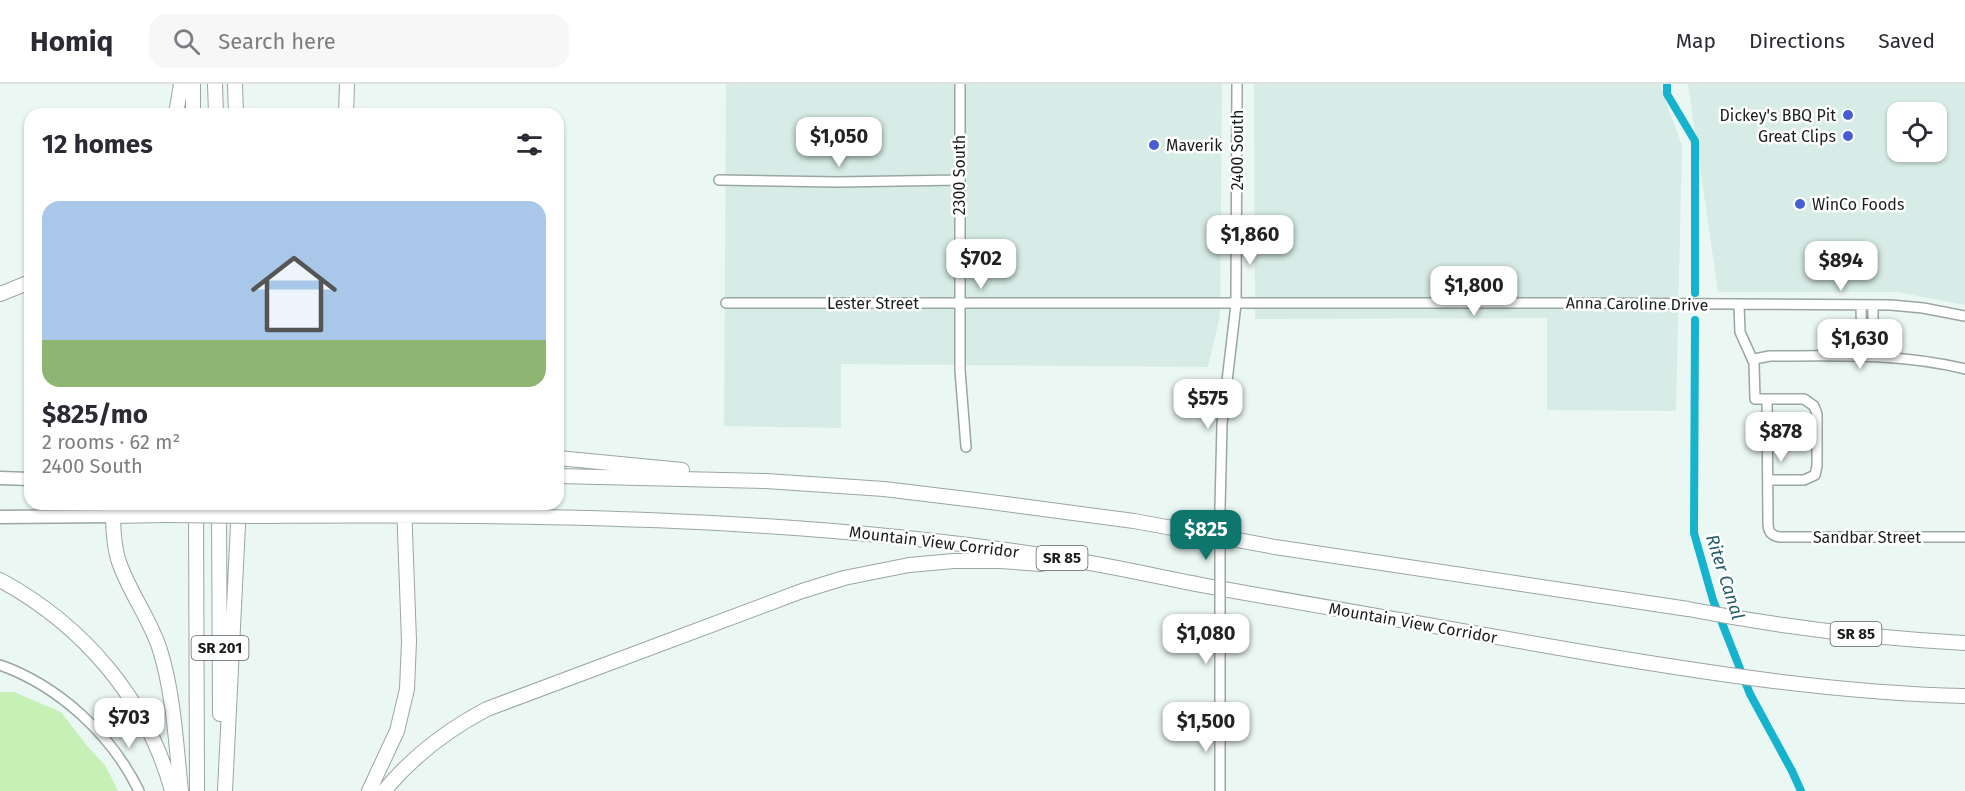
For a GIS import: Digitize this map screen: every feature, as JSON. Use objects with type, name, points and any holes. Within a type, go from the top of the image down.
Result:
[{"type":"highway","points":[[177,108],[181,84]]},
{"type":"highway","points":[[193,84],[193,108]]},
{"type":"highway","points":[[215,84],[216,108]]},
{"type":"highway","points":[[235,84],[236,108]]},
{"type":"highway","points":[[346,108],[347,84]]},
{"type":"highway","points":[[0,294],[24,284]]},
{"type":"highway","points":[[564,459],[837,482],[884,489]]},
{"type":"highway","name":"SR 85","points":[[564,476],[754,480],[884,489],[1134,521],[1275,547],[1688,609],[1747,621],[1868,636],[1965,643]]},
{"type":"highway","points":[[113,510],[118,558],[151,625],[164,663],[181,791]]},
{"type":"highway","name":"Mountain View Corridor","points":[[113,510],[165,515],[262,516],[384,510]]},
{"type":"highway","name":"SR 201","points":[[196,510],[197,791]]},
{"type":"highway","name":"SR 201","points":[[219,510],[223,791]]},
{"type":"highway","points":[[223,791],[239,510]]},
{"type":"highway","points":[[369,791],[397,731],[407,689],[409,641],[404,510]]},
{"type":"highway","name":"Mountain View Corridor","points":[[429,510],[831,529],[1055,557],[1711,674],[1817,687],[1965,696]]},
{"type":"highway","points":[[384,791],[404,768],[429,746],[457,726],[488,709],[791,595],[844,578],[909,565],[976,560],[1023,562],[1152,576]]},
{"type":"highway","points":[[0,580],[61,620],[109,669],[134,704],[151,735],[164,764],[172,791]]},
{"type":"main road","points":[[0,478],[24,479]]},
{"type":"main road","name":"Mountain View Corridor","points":[[0,517],[113,510]]},
{"type":"street","name":"2300 South","points":[[960,84],[959,303],[961,397],[966,447]]},
{"type":"street","name":"2400 South","points":[[1220,791],[1222,424],[1236,304],[1237,84]]},
{"type":"street","points":[[719,180],[837,182],[959,180]]},
{"type":"street","name":"Lester Street","points":[[726,303],[1236,304]]},
{"type":"street","name":"Anna Caroline Drive","points":[[1236,304],[1873,305],[1923,308],[1965,316]]},
{"type":"street","points":[[1739,305],[1740,332],[1754,359],[1755,399],[1767,399],[1804,399],[1815,406],[1817,466],[1813,477],[1804,480],[1767,480],[1767,399]]},
{"type":"street","points":[[1862,305],[1862,356]]},
{"type":"street","points":[[1873,305],[1873,356]]},
{"type":"street","points":[[1754,359],[1770,356],[1873,356],[1921,360],[1965,369]]},
{"type":"street","name":"Sandbar Street","points":[[1767,480],[1770,533],[1780,537],[1965,537]]},
{"type":"street","points":[[0,665],[41,685],[75,710],[114,751],[139,791]]},
{"type":"shaded area","points":[[726,84],[1222,84],[1220,316],[1208,367],[841,364],[841,428],[724,426]]},
{"type":"shaded area","points":[[1254,84],[1660,84],[1682,146],[1676,411],[1547,410],[1547,318],[1255,319]]},
{"type":"shaded area","points":[[1688,84],[1965,84],[1965,305],[1897,292],[1718,292]]},
{"type":"green space","points":[[0,692],[14,692],[61,712],[105,765],[118,791],[0,791]]},
{"type":"waterway","name":"Riter Canal","points":[[1667,84],[1667,94],[1695,141],[1695,293]]},
{"type":"waterway","name":"Riter Canal","points":[[1695,320],[1694,533],[1713,600],[1750,694],[1801,791]]},
{"type":"place","name":"Dickey's BBQ Pit","points":[[1848,115]]},
{"type":"place","name":"Great Clips","points":[[1848,136]]},
{"type":"place","name":"Maverik","points":[[1154,145]]},
{"type":"place","name":"WinCo Foods","points":[[1800,204]]}]
